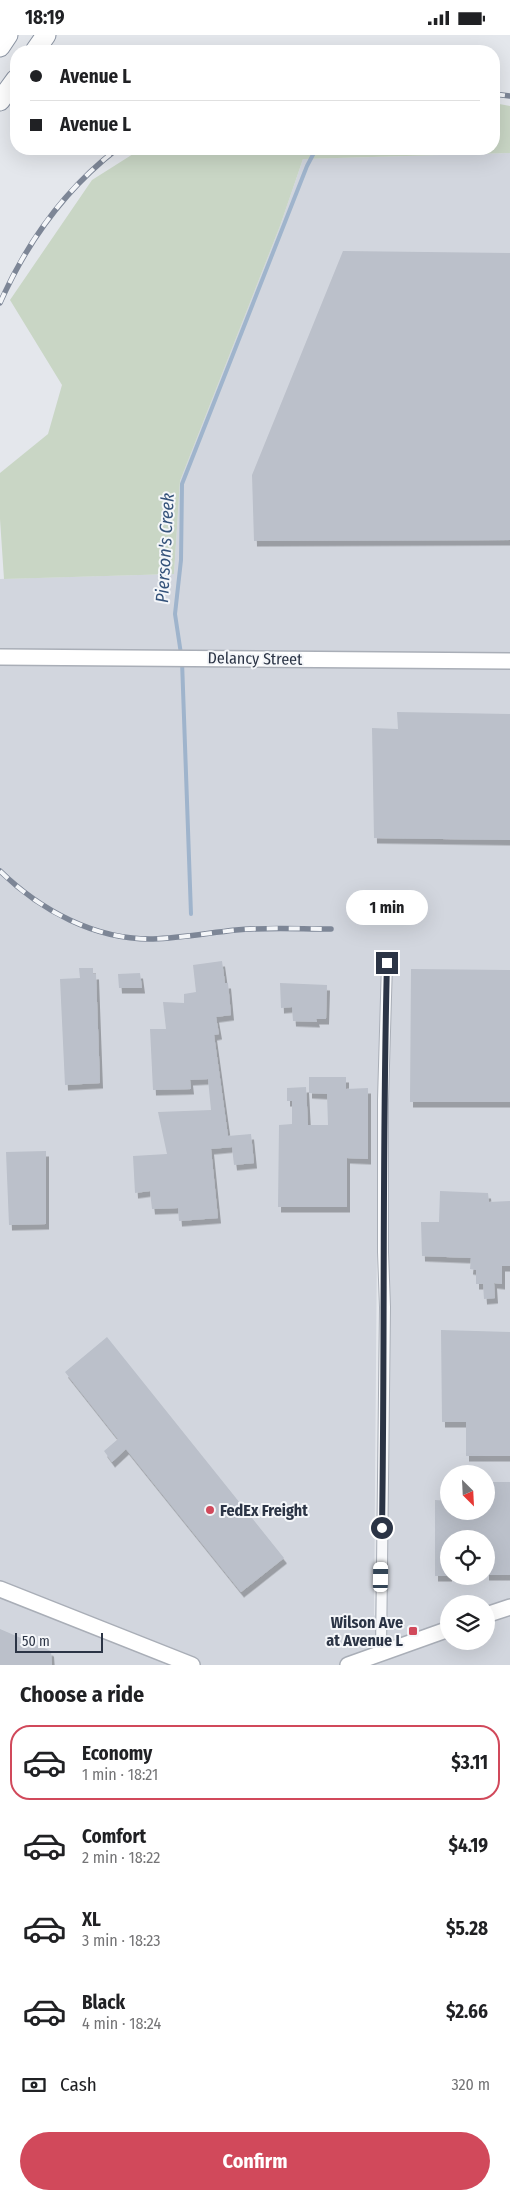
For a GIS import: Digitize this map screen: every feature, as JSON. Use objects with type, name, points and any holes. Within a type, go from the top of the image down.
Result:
[{"type":"highway","points":[[0,47],[8,35]]},
{"type":"highway","points":[[0,101],[10,87]]},
{"type":"street","name":"Delancy Street","points":[[0,657],[510,661]]},
{"type":"street","points":[[381,1659],[385,1307],[382,1252],[383,1100],[387,963]]},
{"type":"street","points":[[0,1589],[192,1665]]},
{"type":"street","points":[[495,1612],[510,1607]]},
{"type":"street","points":[[348,1665],[381,1659],[440,1633]]},
{"type":"shaded area","points":[[500,153],[510,153],[510,1665],[0,1665],[0,579],[174,574],[180,481],[280,226],[303,159],[500,155]],"holes":[[[377,1242],[385,1307],[375,1616]]]},
{"type":"green space","points":[[500,104],[510,106],[510,153],[500,153]]},
{"type":"green space","points":[[132,155],[441,155],[303,159],[280,226],[180,481],[174,574],[4,579],[0,519],[0,473],[48,434],[62,385],[10,300],[92,180]]},
{"type":"building","points":[[343,251],[510,253],[510,540],[254,541],[252,475]]},
{"type":"building","points":[[397,712],[510,714],[510,840],[374,838],[372,728],[398,729]]},
{"type":"building","points":[[222,961],[225,983],[228,983],[231,1015],[216,1017],[219,1034],[214,1035],[228,1136],[251,1134],[254,1163],[234,1165],[232,1147],[211,1149],[218,1218],[179,1221],[178,1208],[152,1209],[150,1191],[135,1193],[133,1156],[167,1154],[158,1112],[211,1110],[208,1079],[190,1080],[191,1089],[153,1090],[150,1029],[166,1029],[163,1002],[184,1003],[184,994],[196,992],[193,965]]},
{"type":"building","points":[[79,968],[93,968],[93,974],[96,974],[100,1083],[65,1085],[60,979],[80,978]]},
{"type":"building","points":[[411,969],[510,970],[510,1102],[410,1102]]},
{"type":"building","points":[[140,973],[142,988],[119,988],[118,974]]},
{"type":"building","points":[[280,983],[327,985],[326,1019],[316,1019],[317,1022],[293,1021],[292,1007],[281,1008]]},
{"type":"building","points":[[309,1077],[346,1077],[346,1089],[368,1088],[368,1159],[347,1158],[347,1207],[278,1207],[279,1125],[292,1124],[292,1101],[287,1101],[287,1088],[306,1087],[308,1125],[328,1125],[327,1094],[309,1093]]},
{"type":"building","points":[[46,1151],[46,1224],[9,1225],[6,1152]]},
{"type":"building","points":[[440,1191],[488,1193],[489,1202],[510,1201],[510,1266],[502,1266],[502,1284],[494,1283],[495,1298],[484,1299],[483,1284],[476,1284],[476,1270],[470,1269],[471,1258],[422,1256],[421,1222],[439,1222]]},
{"type":"building","points":[[441,1330],[510,1332],[510,1456],[466,1456],[466,1422],[442,1422]]},
{"type":"building","name":"FedEx Freight","points":[[107,1337],[284,1558],[241,1592],[126,1449],[112,1462],[104,1451],[118,1439],[65,1372]]},
{"type":"building","points":[[495,1482],[510,1482],[510,1575],[495,1575],[495,1530],[440,1530],[440,1576],[435,1576],[435,1500],[440,1500],[440,1520],[495,1520]]},
{"type":"building","points":[[0,1629],[51,1651],[52,1665],[0,1665]]},
{"type":"waterway","name":"Pierson's Creek","points":[[181,654],[175,614],[181,560],[182,484],[313,155]]},
{"type":"waterway","name":"Pierson's Creek","points":[[182,661],[191,914]]},
{"type":"railway","points":[[500,95],[510,96]]},
{"type":"railway","points":[[0,303],[22,259],[49,218],[80,182],[110,155]]},
{"type":"railway","points":[[0,871],[33,898],[70,920],[110,934],[131,938],[173,938],[248,929],[331,929]]},
{"type":"place","name":"FedEx Freight","points":[[210,1510]]},
{"type":"place","name":"Wilson Ave at Avenue L","points":[[413,1631]]},
{"type":"route","points":[[382,1528],[385,1307],[382,1252],[384,1181],[383,1100],[387,963]]}]
